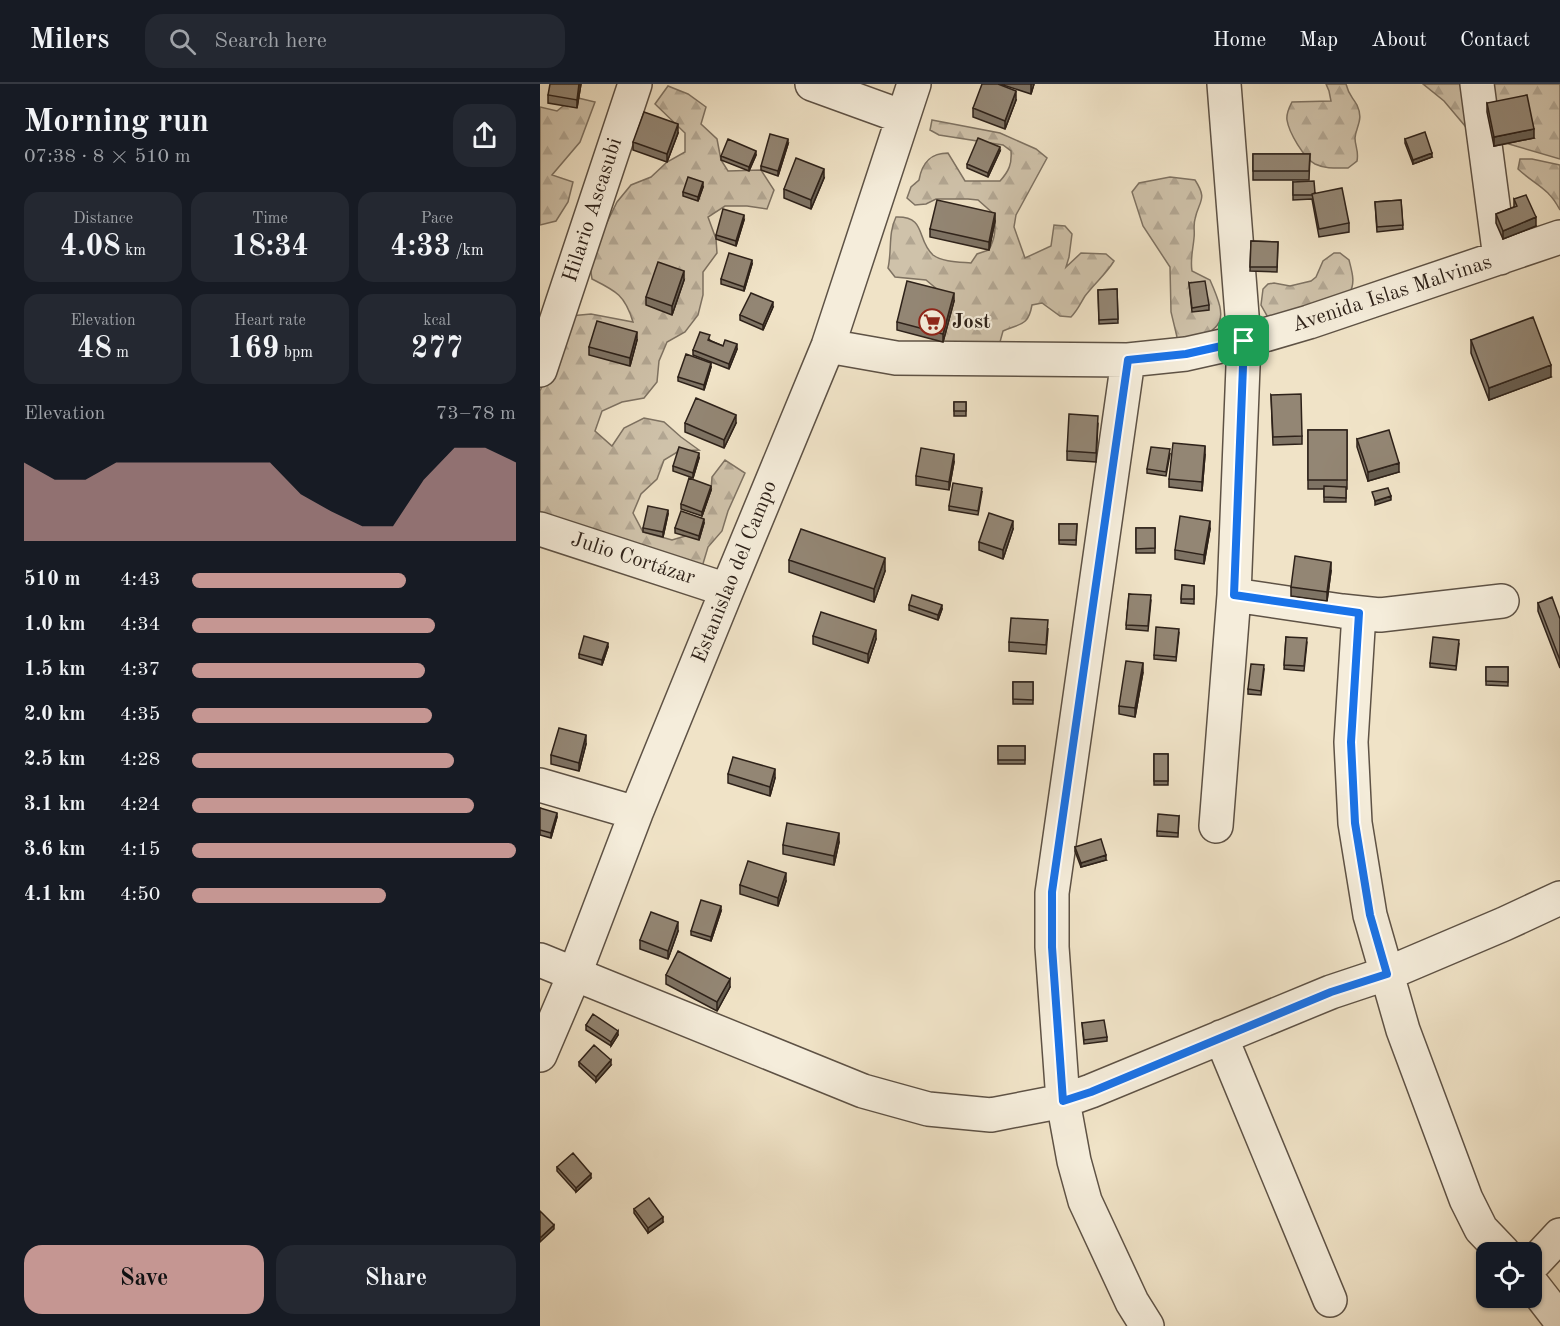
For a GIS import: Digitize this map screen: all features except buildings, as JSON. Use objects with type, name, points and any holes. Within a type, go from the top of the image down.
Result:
[{"type":"street","name":"Hilario Ascasubi","points":[[540,370],[635,84]]},
{"type":"street","points":[[812,84],[903,117]]},
{"type":"street","name":"Estanislao del Campo","points":[[540,1054],[575,973],[636,813],[828,346],[914,84]]},
{"type":"street","points":[[1216,826],[1234,595],[1244,341],[1224,84]]},
{"type":"street","points":[[1477,84],[1500,258]]},
{"type":"street","name":"Avenida Islas Malvinas","points":[[828,346],[896,358],[1128,360],[1186,354],[1244,341],[1309,322],[1560,237]]},
{"type":"street","points":[[1128,360],[1052,892],[1052,947],[1063,1101],[1074,1161],[1085,1200],[1132,1302],[1147,1326]]},
{"type":"street","name":"Julio Cortázar","points":[[540,529],[727,590]]},
{"type":"street","points":[[1234,595],[1380,615],[1502,601]]},
{"type":"street","points":[[1359,613],[1351,742],[1355,823],[1370,915],[1403,1030],[1466,1199],[1481,1229],[1493,1242]]},
{"type":"street","points":[[540,785],[636,813]]},
{"type":"street","points":[[540,960],[863,1091],[927,1109],[991,1115],[1063,1101],[1091,1092],[1331,992],[1387,974],[1560,898]]},
{"type":"street","points":[[1221,1037],[1330,1300]]},
{"type":"street","points":[[1542,1254],[1560,1234]]},
{"type":"street","points":[[1542,1297],[1560,1320]]},
{"type":"green space","points":[[1326,84],[1346,84],[1359,110],[1360,119],[1355,138],[1357,161],[1348,168],[1315,164],[1302,151],[1288,125],[1287,115],[1292,102],[1331,101]]},
{"type":"green space","points":[[1423,84],[1560,84],[1560,159],[1471,133],[1444,101]]},
{"type":"green space","points":[[668,86],[688,94],[706,107],[701,124],[717,139],[721,160],[728,171],[761,170],[774,190],[767,209],[725,206],[708,217],[716,239],[717,253],[703,272],[703,295],[698,315],[685,332],[667,342],[659,361],[657,382],[644,398],[622,402],[602,411],[595,431],[612,446],[624,428],[644,418],[664,422],[699,450],[679,451],[664,460],[657,479],[641,494],[633,513],[643,532],[672,540],[692,534],[702,516],[711,490],[712,477],[725,460],[745,473],[722,531],[708,547],[702,567],[540,526],[540,391],[570,316],[591,314],[633,322],[623,300],[592,279],[589,259],[617,202],[631,185],[651,177],[667,162],[685,152],[685,133],[655,104]]},
{"type":"green space","points":[[574,97],[595,102],[580,142],[552,175],[573,182],[568,202],[556,221],[540,225],[540,107],[557,111]]},
{"type":"green space","points":[[932,120],[1000,133],[1036,149],[1047,158],[1016,215],[1014,227],[1025,258],[1051,246],[1054,225],[1065,226],[1072,234],[1066,267],[1081,253],[1106,254],[1114,261],[1071,317],[1060,316],[1042,303],[1032,305],[1026,321],[1003,331],[1000,342],[993,350],[941,350],[938,339],[944,295],[926,280],[895,277],[888,268],[891,236],[896,217],[912,220],[917,225],[924,243],[933,255],[946,260],[971,263],[977,254],[989,250],[994,237],[995,215],[978,200],[936,199],[926,204],[915,205],[907,198],[911,187],[919,180],[925,164],[936,155],[948,153],[965,181],[1000,181],[1009,167],[1011,151],[1003,145],[939,135],[930,130]]},
{"type":"green space","points":[[1520,159],[1560,165],[1560,210],[1546,191],[1518,169]]},
{"type":"green space","points":[[1170,177],[1195,180],[1201,192],[1202,196],[1194,224],[1192,271],[1210,280],[1221,316],[1214,329],[1182,346],[1177,337],[1171,312],[1170,267],[1143,226],[1132,192],[1139,183]]},
{"type":"green space","points":[[1334,253],[1340,253],[1349,260],[1353,282],[1349,294],[1270,321],[1261,305],[1263,289],[1268,284],[1274,283],[1290,286],[1311,281],[1316,277],[1323,261]]},
{"type":"place","name":"Jost","points":[[932,322]]},
{"type":"route","points":[[1244,341],[1234,595],[1359,613],[1351,742],[1355,823],[1370,915],[1387,974],[1331,992],[1091,1092],[1063,1101],[1052,947],[1052,892],[1128,360],[1186,354],[1244,341]]}]
